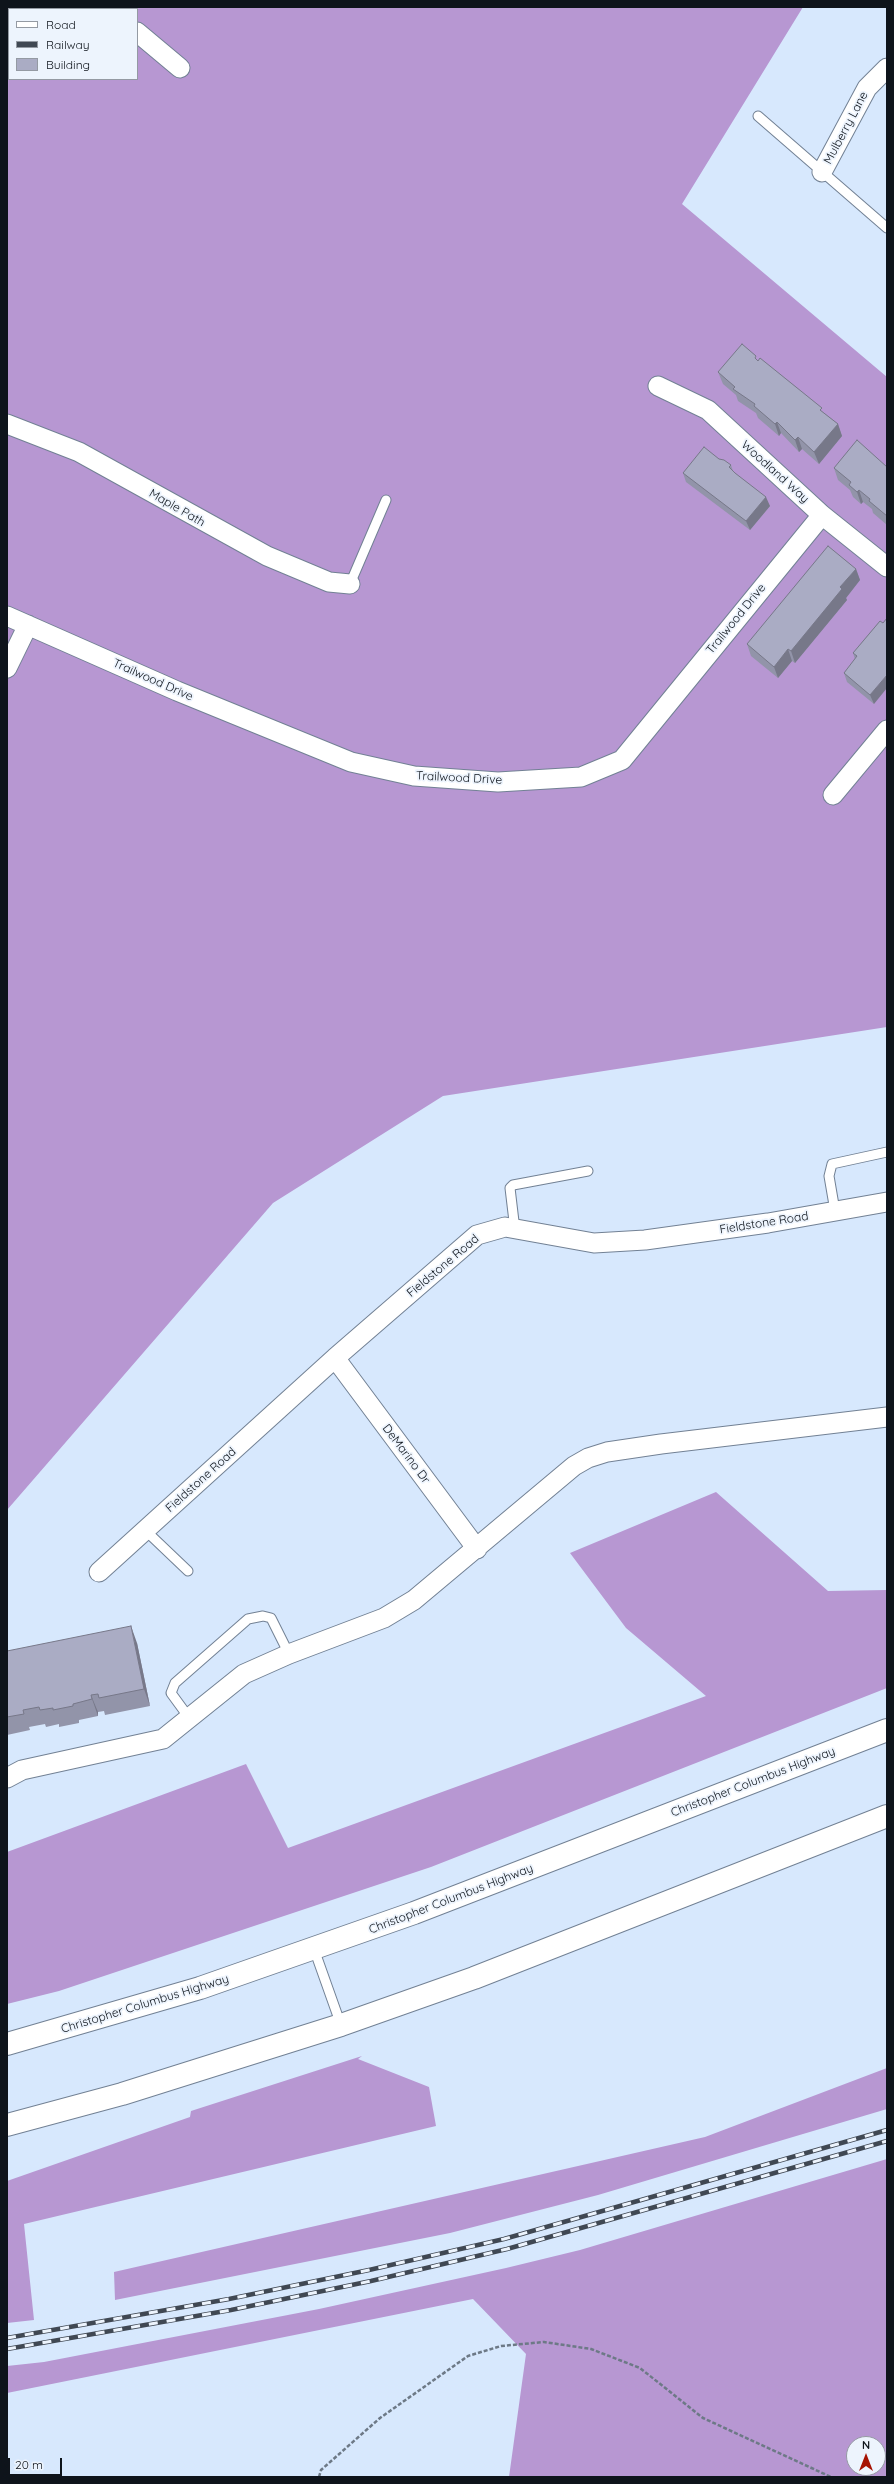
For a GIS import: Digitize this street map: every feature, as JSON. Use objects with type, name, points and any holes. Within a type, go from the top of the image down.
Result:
[{"type":"highway","name":"Christopher Columbus Highway","points":[[7,2044],[200,1988],[314,1949],[414,1913],[887,1730]]},
{"type":"highway","points":[[7,2125],[122,2094],[341,2025],[474,1978],[887,1816]]},
{"type":"street","points":[[138,33],[180,68]]},
{"type":"street","name":"Mulberry Lane","points":[[822,172],[867,88],[887,68]]},
{"type":"street","name":"Woodland Way","points":[[658,386],[708,410],[822,515],[887,567]]},
{"type":"street","name":"Maple Path","points":[[7,424],[79,452],[267,556],[329,582],[350,584]]},
{"type":"street","name":"Trailwood Drive","points":[[7,616],[198,700],[351,762],[414,776],[498,782],[581,777],[622,760],[822,515]]},
{"type":"street","points":[[7,668],[28,625]]},
{"type":"street","points":[[833,795],[887,730]]},
{"type":"street","name":"Fieldstone Road","points":[[99,1572],[335,1358],[477,1235],[505,1227],[594,1243],[645,1240],[887,1202]]},
{"type":"street","name":"DeMarino Dr","points":[[335,1358],[477,1549]]},
{"type":"street","points":[[7,1778],[22,1770],[163,1739],[190,1719],[244,1674],[289,1654],[384,1618],[414,1600],[477,1549],[574,1466],[597,1454],[887,1417]]},
{"type":"lane","name":"Mulberry Lane","points":[[758,116],[887,228]]},
{"type":"lane","points":[[350,584],[386,500]]},
{"type":"lane","points":[[835,1211],[828,1176],[832,1164],[887,1152]]},
{"type":"lane","points":[[515,1230],[510,1188],[513,1185],[588,1171]]},
{"type":"lane","points":[[146,1530],[188,1571]]},
{"type":"lane","points":[[190,1719],[171,1693],[175,1683],[248,1619],[263,1616],[271,1618],[289,1654]]},
{"type":"lane","points":[[314,1949],[341,2025]]},
{"type":"path","points":[[319,2477],[321,2470],[380,2418],[468,2356],[501,2346],[544,2342],[591,2349],[640,2368],[703,2418],[831,2477]]},
{"type":"shaded area","points":[[7,7],[803,7],[682,204],[887,377],[887,1027],[443,1096],[273,1203],[7,1510]]},
{"type":"shaded area","points":[[716,1492],[828,1591],[887,1590],[887,1688],[431,1867],[59,1991],[7,2004],[7,1852],[246,1764],[288,1848],[706,1696],[626,1628],[570,1553]]},
{"type":"shaded area","points":[[362,2056],[358,2059],[429,2087],[436,2126],[24,2224],[34,2320],[7,2323],[7,2181],[190,2117],[191,2111]]},
{"type":"shaded area","points":[[887,2068],[887,2109],[598,2195],[450,2233],[115,2300],[114,2272],[705,2137]]},
{"type":"shaded area","points":[[887,2159],[887,2477],[509,2477],[526,2354],[473,2299],[7,2393],[7,2366],[44,2362],[319,2309],[506,2268],[580,2250]]},
{"type":"building","points":[[742,344],[756,356],[755,358],[758,361],[760,358],[822,408],[820,410],[838,424],[814,452],[798,437],[795,440],[777,422],[775,424],[754,406],[755,404],[733,389],[735,387],[718,372]]},
{"type":"building","points":[[857,440],[887,467],[887,516],[869,501],[870,499],[859,490],[857,492],[849,485],[851,482],[834,468]]},
{"type":"building","points":[[704,447],[719,459],[724,460],[731,465],[729,467],[735,473],[766,497],[746,521],[683,473]]},
{"type":"building","points":[[828,546],[856,569],[840,587],[842,589],[791,651],[788,649],[774,667],[747,644]]},
{"type":"building","points":[[887,618],[887,675],[870,695],[844,673],[857,656],[853,653],[880,621],[883,623]]},
{"type":"building","points":[[131,1626],[144,1689],[99,1698],[98,1694],[91,1695],[92,1699],[73,1704],[73,1706],[53,1710],[53,1708],[40,1710],[39,1707],[23,1710],[24,1714],[7,1717],[7,1651]]},
{"type":"railway","points":[[7,2338],[229,2299],[369,2270],[504,2239],[887,2130]]},
{"type":"railway","points":[[7,2349],[231,2310],[371,2281],[507,2249],[887,2141]]}]
